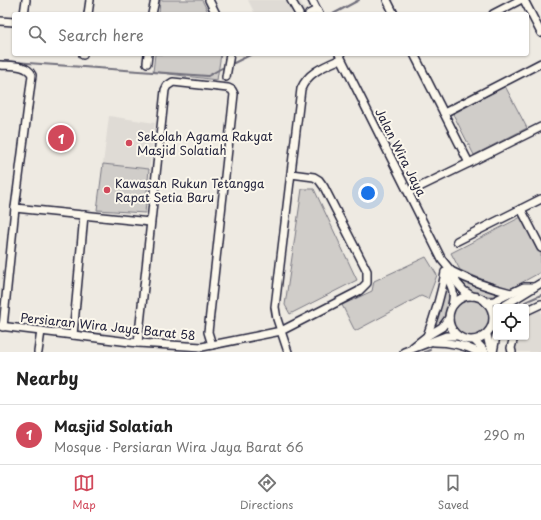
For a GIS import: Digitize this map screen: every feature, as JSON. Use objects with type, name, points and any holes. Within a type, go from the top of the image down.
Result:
[{"type":"street","points":[[24,12],[26,0]]},
{"type":"street","points":[[88,12],[90,0]]},
{"type":"street","points":[[152,12],[155,0]]},
{"type":"street","points":[[209,0],[215,12]]},
{"type":"street","points":[[292,0],[298,12]]},
{"type":"street","points":[[312,0],[318,12]]},
{"type":"street","points":[[387,0],[393,12]]},
{"type":"street","points":[[496,12],[520,0]]},
{"type":"street","points":[[524,0],[541,33]]},
{"type":"street","points":[[0,21],[12,22]]},
{"type":"street","points":[[147,63],[148,56]]},
{"type":"street","points":[[226,76],[230,56]]},
{"type":"street","points":[[288,352],[277,319],[275,307],[301,89],[308,77],[340,56]]},
{"type":"street","name":"Jalan Wira Jaya","points":[[340,56],[448,272],[454,296],[452,306]]},
{"type":"street","points":[[415,56],[470,163]]},
{"type":"street","points":[[444,113],[541,63]]},
{"type":"street","points":[[0,65],[23,67],[32,75],[2,327]]},
{"type":"street","points":[[138,343],[165,90],[167,86],[173,82],[228,88],[232,90],[234,94],[208,332],[212,345]]},
{"type":"street","points":[[409,192],[541,127]]},
{"type":"street","name":"Persiaran Wira Jaya Barat 58","points":[[2,327],[138,343],[202,347],[281,331],[359,291],[367,283],[367,271],[324,187],[319,180],[314,177],[291,174]]},
{"type":"street","points":[[457,241],[541,199]]},
{"type":"street","points":[[16,208],[150,222]]},
{"type":"street","points":[[521,209],[541,248]]},
{"type":"street","points":[[73,335],[84,215]]},
{"type":"street","points":[[429,339],[448,272],[494,289],[511,293]]},
{"type":"street","name":"Jalan Wira Jaya","points":[[448,272],[464,291],[472,296]]},
{"type":"street","points":[[509,304],[541,283]]},
{"type":"street","points":[[486,302],[494,301],[524,288],[534,287]]},
{"type":"street","points":[[407,351],[429,339],[442,327],[448,318],[452,306],[462,298],[472,296],[477,297],[486,302],[493,312]]},
{"type":"street","points":[[529,310],[541,304]]},
{"type":"street","points":[[448,318],[452,331],[462,339],[469,341],[487,335],[493,323]]},
{"type":"street","points":[[38,352],[41,331]]},
{"type":"street","points":[[487,335],[493,352]]},
{"type":"street","points":[[429,339],[457,336]]},
{"type":"street","points":[[429,339],[448,342],[478,352]]},
{"type":"street","points":[[475,340],[485,352]]},
{"type":"street","points":[[493,352],[495,340]]},
{"type":"street","points":[[512,352],[511,348],[513,340]]},
{"type":"shaded area","points":[[160,0],[202,0],[208,12],[159,12]]},
{"type":"shaded area","points":[[248,0],[300,0],[306,12],[254,12]]},
{"type":"shaded area","points":[[155,56],[221,56],[217,80],[153,72]]},
{"type":"shaded area","points":[[505,86],[527,128],[474,155],[453,114]]},
{"type":"shaded area","name":"Sekolah Agama Rakyat Masjid Solatiah","points":[[109,116],[155,123],[149,169],[103,164]]},
{"type":"shaded area","points":[[103,164],[149,169],[145,213],[97,210]]},
{"type":"shaded area","points":[[302,189],[314,189],[357,280],[290,314],[285,305]]},
{"type":"shaded area","points":[[523,216],[541,251],[541,272],[508,290],[460,270],[451,253]]},
{"type":"shaded area","points":[[426,257],[437,275],[428,299],[421,296],[355,331],[342,305],[372,291],[374,281]]},
{"type":"shaded area","points":[[458,277],[503,294],[483,296],[474,293],[461,283]]},
{"type":"shaded area","points":[[446,280],[450,293],[449,305],[442,320],[436,328],[432,330]]},
{"type":"shaded area","points":[[467,299],[475,299],[482,302],[487,307],[490,318],[487,329],[482,334],[475,337],[467,337],[460,334],[455,329],[452,322],[452,314],[455,307],[460,302]]},
{"type":"shaded area","points":[[541,306],[541,352],[508,352],[513,340],[529,340],[529,310]]},
{"type":"waterway","points":[[337,12],[359,0]]},
{"type":"waterway","points":[[234,63],[248,56]]},
{"type":"waterway","points":[[0,61],[208,76],[222,68]]},
{"type":"waterway","points":[[525,302],[541,295]]},
{"type":"waterway","points":[[425,352],[430,350]]},
{"type":"place","name":"Masjid Solatiah","points":[[61,138]]},
{"type":"place","name":"Sekolah Agama Rakyat Masjid Solatiah","points":[[129,143]]},
{"type":"place","name":"Kawasan Rukun Tetangga Rapat Setia Baru","points":[[107,190]]}]
